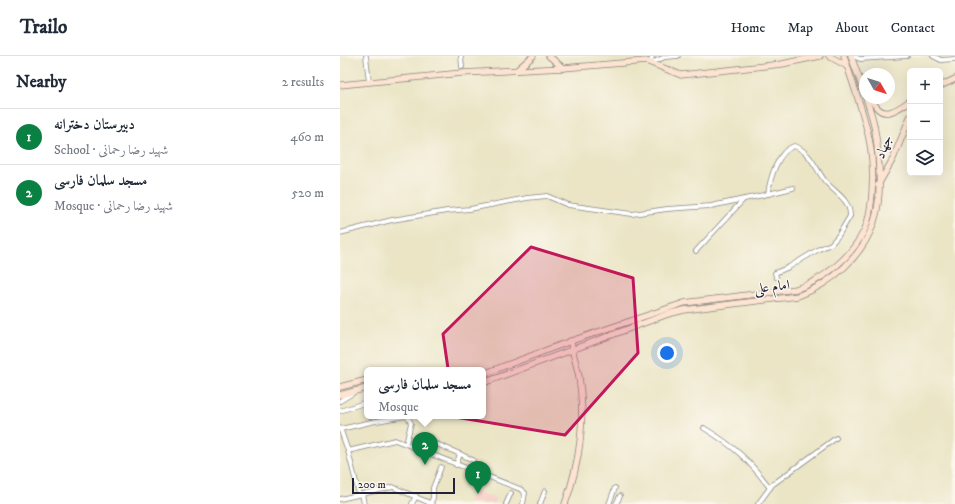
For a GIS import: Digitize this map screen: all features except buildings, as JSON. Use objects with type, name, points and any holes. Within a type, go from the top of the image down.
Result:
[{"type":"main road","points":[[516,70],[534,56]]},
{"type":"main road","points":[[529,69],[534,56]]},
{"type":"main road","points":[[549,56],[552,68]]},
{"type":"main road","points":[[549,56],[563,68]]},
{"type":"main road","points":[[340,85],[462,73],[563,68],[646,61],[681,75],[782,64],[820,56]]},
{"type":"main road","points":[[829,56],[847,66]]},
{"type":"main road","name":"امام علی","points":[[486,373],[571,341],[682,303],[784,291],[807,286],[832,269],[858,241],[868,219],[872,163],[866,126],[844,56]]},
{"type":"main road","name":"امام علی","points":[[486,382],[567,350],[572,351],[684,310],[798,296],[821,286],[837,274],[851,260],[870,233],[875,221],[878,185],[878,163],[873,124],[852,56]]},
{"type":"main road","points":[[943,85],[955,79]]},
{"type":"main road","points":[[874,104],[876,108],[888,113],[895,111],[907,103]]},
{"type":"main road","name":"جهاد","points":[[878,185],[893,159],[907,124]]},
{"type":"main road","points":[[682,303],[684,310]]},
{"type":"main road","points":[[565,504],[576,471],[581,445],[583,418],[579,375],[572,351],[571,341]]},
{"type":"main road","points":[[340,387],[364,380]]},
{"type":"main road","points":[[340,395],[364,388]]},
{"type":"street","points":[[366,56],[369,82]]},
{"type":"street","points":[[461,56],[462,67]]},
{"type":"street","points":[[651,63],[652,56]]},
{"type":"street","points":[[651,63],[665,57],[678,56]]},
{"type":"street","points":[[852,56],[860,59],[872,57],[907,56]]},
{"type":"street","points":[[933,56],[941,60],[955,59]]},
{"type":"street","points":[[768,194],[778,162],[785,151],[794,146],[800,148],[810,157],[826,181],[846,201],[850,211],[848,220],[835,241],[789,267],[777,271],[775,273],[776,277]]},
{"type":"street","points":[[340,233],[392,220],[547,196],[568,205],[632,214],[667,209],[711,206],[793,188]]},
{"type":"street","points":[[696,251],[744,198]]},
{"type":"street","points":[[340,401],[356,390]]},
{"type":"street","points":[[340,411],[364,403]]},
{"type":"street","points":[[364,504],[340,428],[388,419]]},
{"type":"street","points":[[406,444],[411,423],[408,419]]},
{"type":"street","points":[[704,428],[728,442],[752,463],[770,488]]},
{"type":"street","points":[[758,504],[770,488],[836,438]]},
{"type":"street","points":[[348,451],[395,440],[520,489],[525,493],[523,504]]},
{"type":"street","points":[[432,442],[474,460]]},
{"type":"street","points":[[456,465],[460,454]]},
{"type":"street","points":[[340,499],[393,487],[431,504],[433,488],[441,467]]},
{"type":"street","points":[[609,504],[616,488]]},
{"type":"street","points":[[540,504],[545,491]]},
{"type":"street","points":[[506,504],[511,493]]},
{"type":"street","points":[[412,504],[416,496]]},
{"type":"street","points":[[616,504],[620,496]]},
{"type":"highlighted area","points":[[531,247],[633,278],[638,353],[565,435],[455,417],[443,334]]},
{"type":"shaded area","points":[[473,490],[496,499],[494,504],[468,504]]},
{"type":"place","name":"مسجد سلمان فارسی","points":[[425,465]]},
{"type":"place","name":"دبیرستان دخترانه","points":[[478,494]]}]
